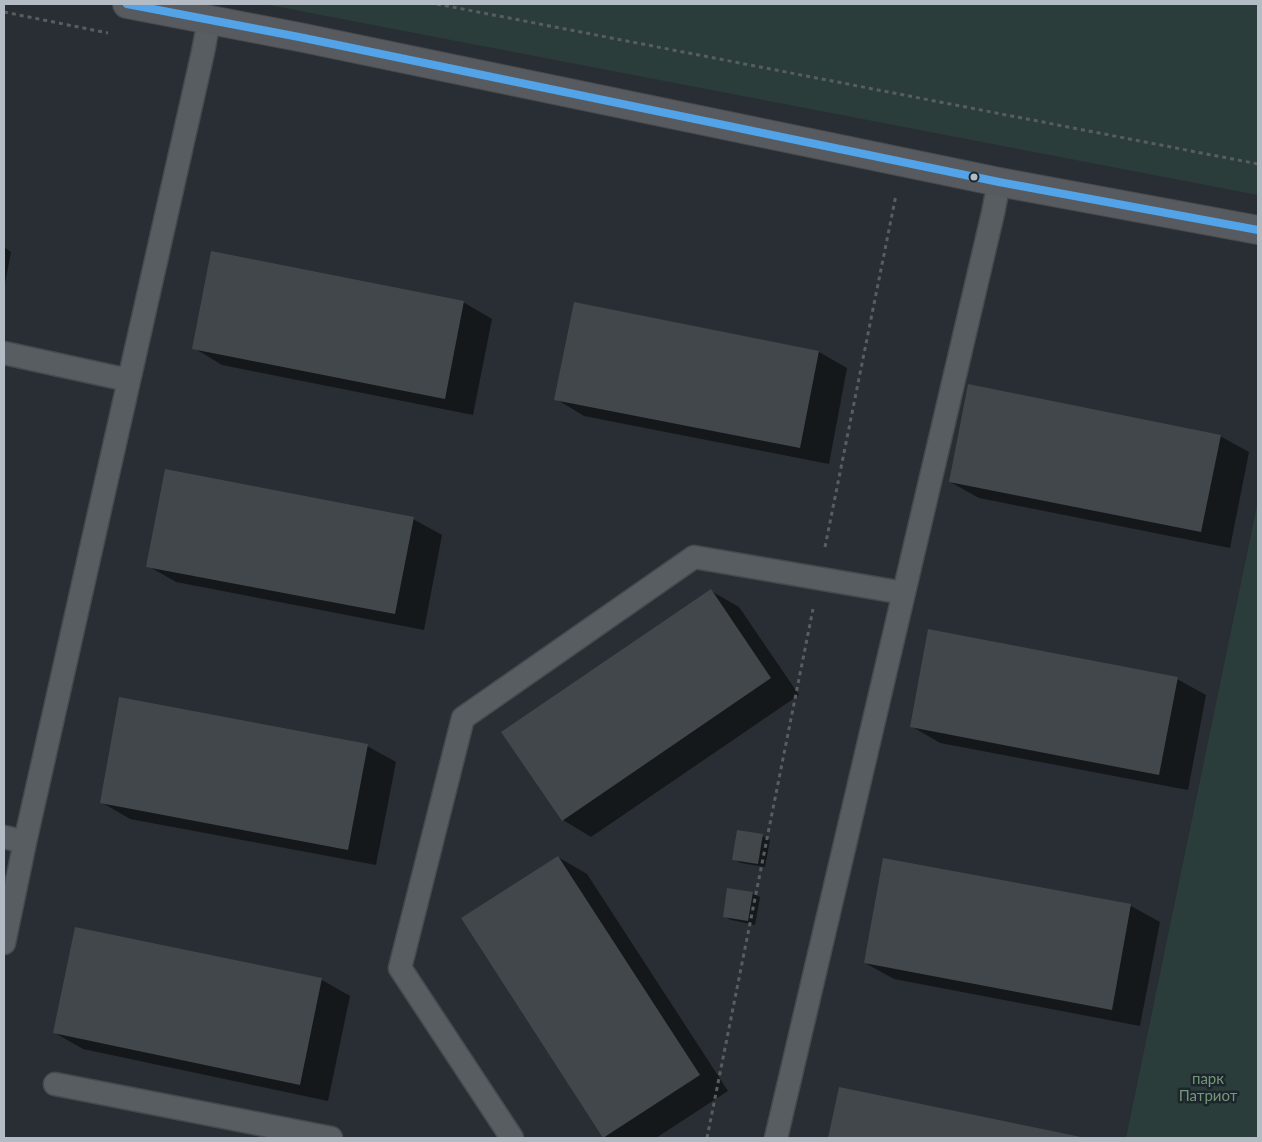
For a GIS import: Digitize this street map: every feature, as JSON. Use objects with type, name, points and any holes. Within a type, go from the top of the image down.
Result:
[{"type":"street","points":[[127,4],[299,37],[999,182],[1258,230]]},
{"type":"lane","points":[[4,943],[14,839],[128,380],[209,20]]},
{"type":"lane","points":[[776,1138],[999,182]]},
{"type":"lane","points":[[4,353],[128,380]]},
{"type":"lane","points":[[512,1138],[400,968],[463,718],[694,557],[904,592]]},
{"type":"lane","points":[[55,1084],[331,1138]]},
{"type":"path","points":[[436,4],[1258,164]]},
{"type":"path","points":[[707,1138],[896,194]]},
{"type":"green space","points":[[264,4],[1258,4],[1258,195]]},
{"type":"green space","name":"парк Патриот","points":[[1258,501],[1258,1138],[1126,1138]]},
{"type":"building","points":[[211,251],[464,301],[445,399],[192,349]]},
{"type":"building","points":[[574,302],[819,351],[800,448],[554,400]]},
{"type":"building","points":[[968,384],[1221,435],[1201,532],[949,482]]},
{"type":"building","points":[[165,469],[414,517],[395,614],[146,567]]},
{"type":"building","points":[[711,589],[771,678],[562,821],[501,732]]},
{"type":"building","points":[[928,629],[1178,677],[1159,775],[910,727]]},
{"type":"building","points":[[119,697],[368,744],[348,850],[100,803]]},
{"type":"building","points":[[737,830],[763,834],[758,864],[732,860]]},
{"type":"building","points":[[558,856],[700,1075],[603,1138],[461,918]]},
{"type":"building","points":[[883,858],[1131,904],[1112,1010],[864,963]]},
{"type":"building","points":[[727,888],[753,892],[748,921],[723,917]]},
{"type":"building","points":[[75,927],[322,978],[300,1085],[53,1033]]},
{"type":"building","points":[[839,1087],[1081,1137],[1081,1138],[828,1138]]},
{"type":"transit line","points":[[127,4],[299,37],[999,182],[1258,230]]}]
